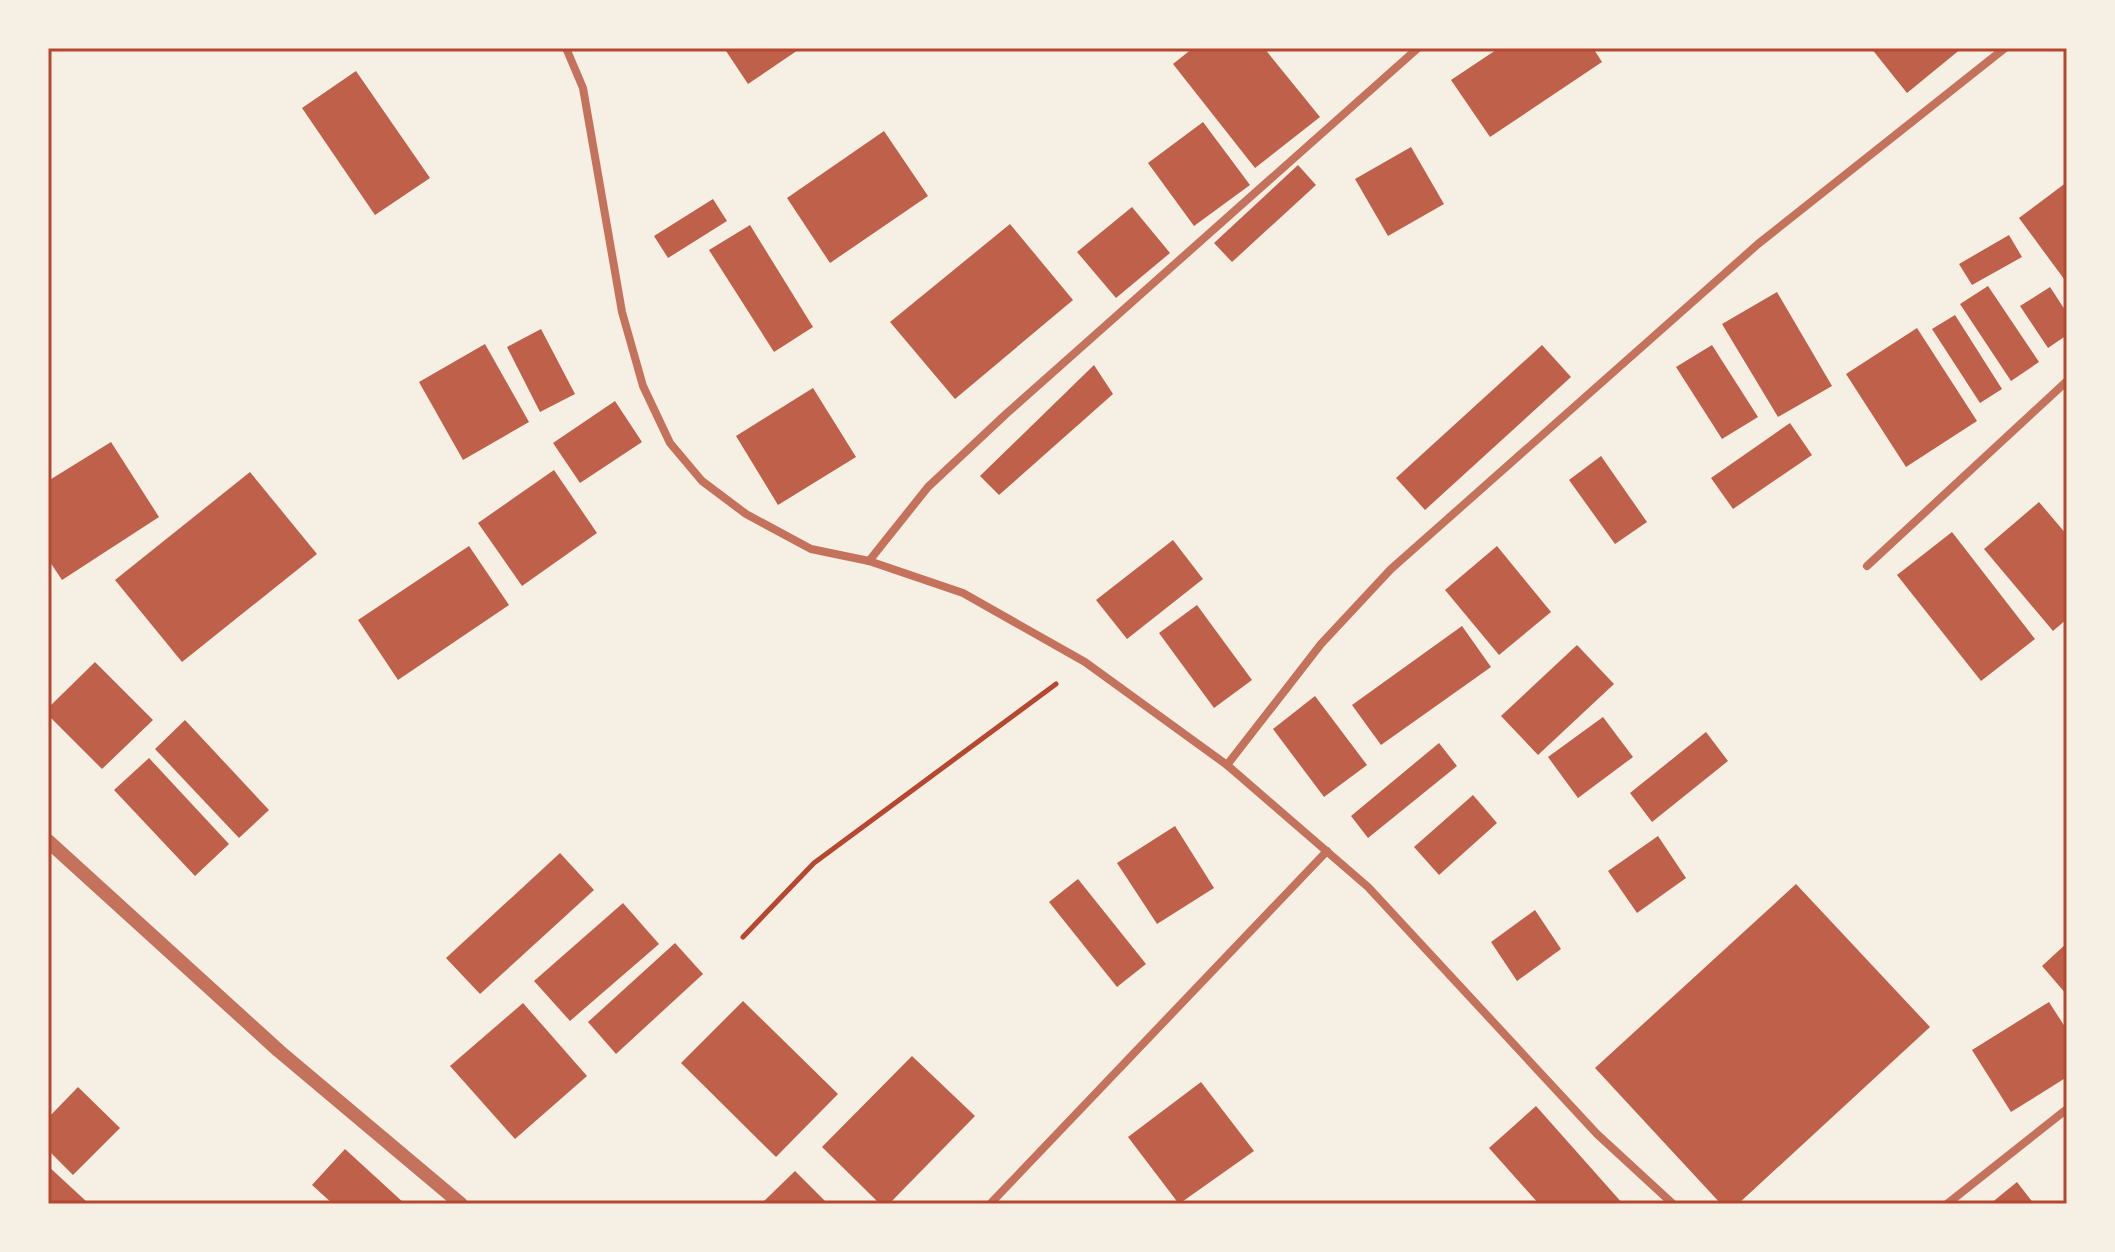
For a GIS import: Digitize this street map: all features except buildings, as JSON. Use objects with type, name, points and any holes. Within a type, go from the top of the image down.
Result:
[{"type":"street","points":[[566,48],[583,88],[622,312],[643,386],[670,443],[702,481],[746,514],[811,549],[869,561],[963,593],[1085,662],[1227,765],[1368,887],[1597,1134],[1673,1204]]},
{"type":"street","points":[[869,561],[928,487],[1006,414],[1418,48]]},
{"type":"street","points":[[1227,765],[1321,644],[1391,569],[1758,244],[2005,48]]},
{"type":"street","points":[[1867,566],[2067,381]]},
{"type":"street","points":[[48,841],[279,1051],[461,1204]]},
{"type":"street","points":[[990,1204],[1327,851]]},
{"type":"street","points":[[1947,1204],[2067,1109]]},
{"type":"path","points":[[743,937],[814,863],[1085,662]]}]
